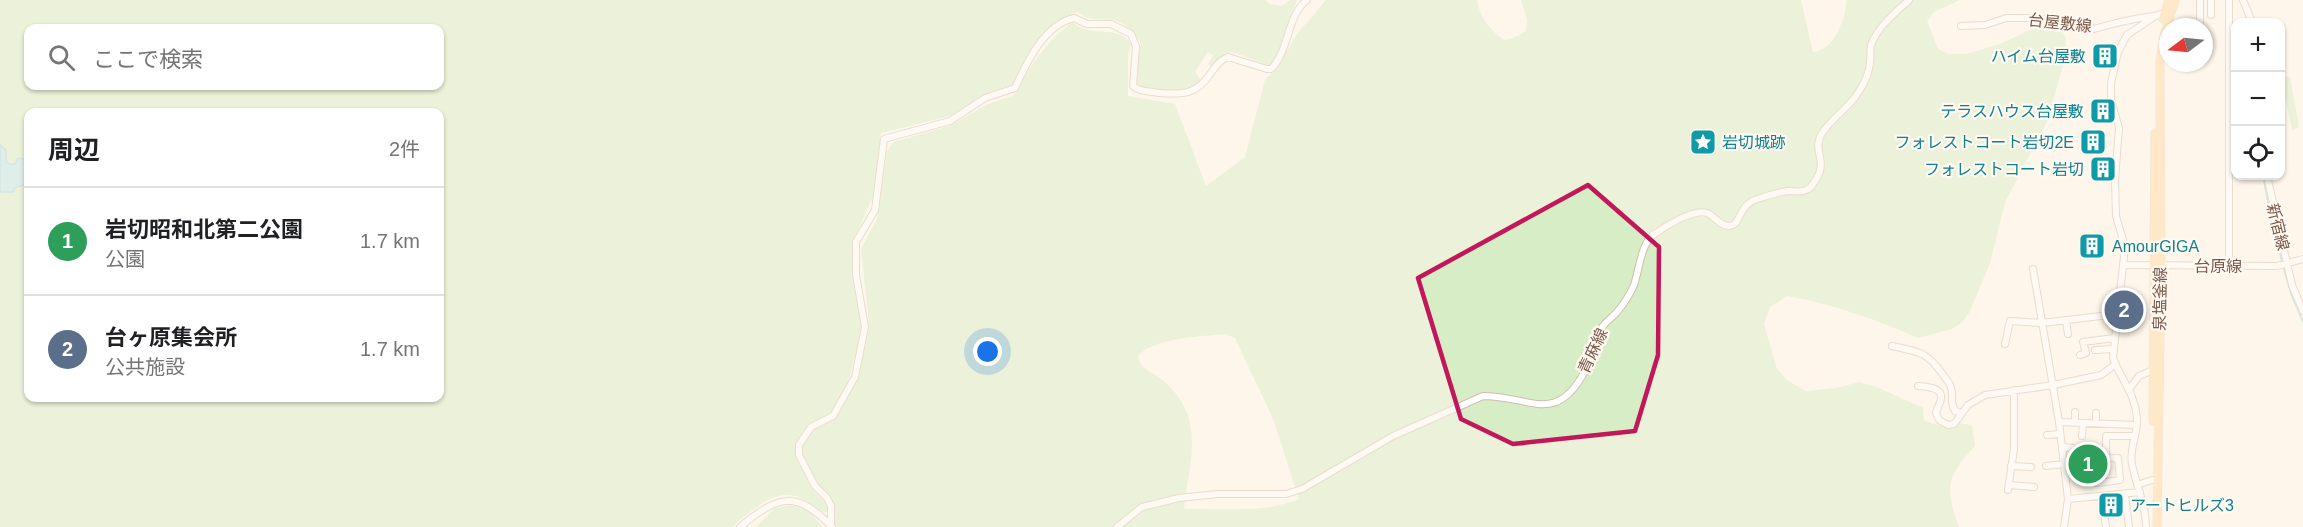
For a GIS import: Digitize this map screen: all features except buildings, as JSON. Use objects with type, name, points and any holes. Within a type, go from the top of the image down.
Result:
[{"type":"main road","name":"泉塩釜線","points":[[2157,527],[2158,267],[2155,64],[2164,14],[2169,0]]},
{"type":"main road","name":"泉塩釜線","points":[[2164,14],[2175,0]]},
{"type":"main road","name":"泉塩釜線","points":[[2152,527],[2153,370],[2158,267]]},
{"type":"street","points":[[832,527],[831,506],[827,498],[815,486],[799,455],[799,445],[811,427],[833,416],[855,377],[865,327],[856,275],[856,242],[875,210],[885,139],[950,122],[985,98],[1015,88],[1027,63],[1049,33],[1069,19],[1074,18],[1087,24],[1111,24],[1131,34],[1137,46],[1132,83],[1138,90],[1169,94],[1195,92],[1204,84],[1217,64],[1228,57],[1270,69],[1284,50],[1297,10],[1307,0]]},
{"type":"street","name":"青麻線","points":[[1117,527],[1142,507],[1179,498],[1218,494],[1286,494],[1295,491],[1349,463],[1393,436],[1483,396],[1499,396],[1518,402],[1549,405],[1561,400],[1571,393],[1581,378],[1602,327],[1618,311],[1632,288],[1649,238],[1666,226],[1694,213],[1706,213],[1730,226],[1739,220],[1743,207],[1750,203],[1782,192],[1801,191],[1812,186],[1821,170],[1822,162],[1818,142],[1820,136],[1850,104],[1866,79],[1870,47],[1878,32],[1889,18],[1909,0]]},
{"type":"street","points":[[2200,0],[2200,18]]},
{"type":"street","points":[[2211,0],[2211,15]]},
{"type":"street","points":[[2229,0],[2229,266]]},
{"type":"street","points":[[2243,0],[2250,18]]},
{"type":"street","points":[[2146,527],[2144,504],[2131,460],[2137,425],[2130,388],[2116,364],[2114,349],[2125,247],[2116,216],[2115,179],[2119,128],[2111,100],[2111,83],[2118,52],[2127,34],[2164,14]]},
{"type":"street","name":"台屋敷線","points":[[1961,26],[1985,25],[2006,18],[2033,18],[2084,23],[2094,29],[2122,21],[2164,14]]},
{"type":"street","name":"新宿線","points":[[2268,180],[2284,265],[2303,311]]},
{"type":"street","name":"台原線","points":[[2124,265],[2158,267],[2284,265],[2303,259]]},
{"type":"street","points":[[2033,269],[2059,422],[2068,499],[2064,527]]},
{"type":"street","points":[[2005,344],[2010,321],[2042,323],[2117,314]]},
{"type":"street","points":[[2066,321],[2068,334]]},
{"type":"street","points":[[2080,355],[2086,353],[2083,342],[2114,338]]},
{"type":"street","points":[[1892,346],[1931,358],[1950,385],[1952,391],[1950,403],[1955,411],[1962,413]]},
{"type":"street","points":[[2095,350],[2114,349]]},
{"type":"street","points":[[1918,386],[1935,388],[1940,393],[1941,399],[1936,413],[1939,420],[1948,425],[1954,424],[1975,400],[1985,395],[2102,375],[2116,364]]},
{"type":"street","points":[[2130,388],[2139,376],[2153,370]]},
{"type":"street","points":[[2014,390],[2014,449],[2008,487],[2034,487]]},
{"type":"street","points":[[2075,412],[2075,422]]},
{"type":"street","points":[[2096,413],[2096,423]]},
{"type":"street","points":[[2059,422],[2137,425]]},
{"type":"street","points":[[2082,436],[2083,423]]},
{"type":"street","points":[[2047,435],[2060,434]]},
{"type":"street","points":[[2106,458],[2106,436],[2134,436]]},
{"type":"street","points":[[2062,447],[2073,448]]},
{"type":"street","points":[[2106,458],[2118,458],[2120,480],[2097,483],[2095,459],[2106,458]]},
{"type":"street","points":[[2046,466],[2064,464]]},
{"type":"street","points":[[2011,466],[2031,467]]},
{"type":"street","points":[[2137,485],[2152,480]]},
{"type":"street","points":[[2112,481],[2114,495]]},
{"type":"street","points":[[2068,499],[2140,492]]},
{"type":"street","points":[[2125,494],[2129,527]]},
{"type":"street","points":[[2102,496],[2106,527]]},
{"type":"street","points":[[740,527],[760,511],[775,503],[795,501],[816,510],[832,527]]},
{"type":"highlighted area","points":[[1588,185],[1659,247],[1658,355],[1635,431],[1513,444],[1461,419],[1418,278]]},
{"type":"green space","points":[[0,0],[1265,0],[1270,4],[1282,6],[1290,0],[1297,0],[1283,48],[1271,66],[1232,52],[1225,53],[1213,67],[1208,64],[1213,55],[1208,52],[1195,72],[1202,81],[1194,89],[1169,91],[1137,87],[1135,71],[1141,43],[1124,24],[1086,17],[1078,12],[1066,17],[1046,32],[1031,51],[1012,85],[992,91],[950,116],[881,133],[874,194],[854,239],[852,276],[862,328],[850,375],[843,395],[832,414],[808,424],[796,442],[795,450],[813,491],[827,504],[828,511],[825,513],[799,497],[778,496],[761,504],[732,527],[0,527]]},
{"type":"green space","points":[[1326,0],[1477,0],[1486,23],[1504,40],[1526,31],[1527,20],[1521,0],[1801,0],[1813,52],[1821,50],[1833,40],[1844,16],[1847,0],[1960,0],[1934,12],[1927,21],[1938,49],[1949,54],[1966,54],[2000,44],[2043,24],[2052,23],[2060,27],[2065,37],[2067,51],[2047,122],[2005,202],[1990,263],[1963,322],[1952,329],[1918,338],[1854,313],[1787,296],[1770,307],[1764,324],[1777,369],[1787,380],[1806,391],[1836,388],[1859,382],[1877,387],[1923,408],[1924,421],[1943,426],[1958,423],[1972,425],[1975,446],[1959,466],[1951,483],[1951,501],[1959,527],[825,527],[834,511],[829,494],[817,484],[802,454],[802,444],[813,429],[836,418],[858,379],[869,324],[861,249],[877,219],[887,151],[894,142],[949,126],[986,105],[1014,95],[1039,56],[1072,22],[1085,29],[1121,35],[1131,43],[1128,55],[1128,96],[1175,104],[1206,186],[1245,157],[1265,80],[1277,68],[1297,34]],"holes":[[[1226,334],[1235,338],[1273,419],[1299,499],[1271,507],[1184,509],[1191,458],[1191,426],[1186,411],[1177,396],[1164,381],[1142,365],[1138,356],[1155,345],[1179,339]]]},
{"type":"green space","points":[[2285,76],[2290,77],[2299,127],[2292,130],[2285,96]]},
{"type":"green space","points":[[791,505],[809,511],[822,527],[756,527],[775,508]]},
{"type":"water","points":[[0,144],[6,151],[6,161],[9,164],[15,164],[18,158],[24,159],[24,185],[15,188],[13,192],[0,192]]},
{"type":"waterway","points":[[2245,12],[2247,18]]},
{"type":"waterway","points":[[2264,180],[2282,262]]},
{"type":"waterway","points":[[2283,266],[2291,294],[2303,322]]},
{"type":"place","name":"ハイム台屋敷","points":[[2105,56]]},
{"type":"place","name":"テラスハウス台屋敷","points":[[2103,111]]},
{"type":"place","name":"岩切城跡","points":[[1703,142]]},
{"type":"place","name":"フォレストコート岩切2E","points":[[2093,142]]},
{"type":"place","name":"フォレストコート岩切","points":[[2103,169]]},
{"type":"place","name":"AmourGIGA","points":[[2092,246]]},
{"type":"place","name":"台ヶ原集会所","points":[[2124,310]]},
{"type":"place","name":"岩切昭和北第二公園","points":[[2088,464]]},
{"type":"place","name":"アートヒルズ3","points":[[2111,505]]}]
